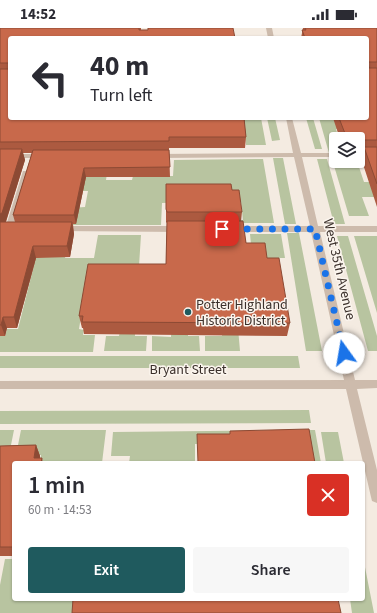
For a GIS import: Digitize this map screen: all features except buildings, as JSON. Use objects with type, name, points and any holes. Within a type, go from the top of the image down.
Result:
[{"type":"street","name":"West 35th Avenue","points":[[289,120],[377,497]]},
{"type":"street","points":[[0,156],[55,156]]},
{"type":"street","points":[[9,229],[32,156]]},
{"type":"street","points":[[151,156],[329,156]]},
{"type":"street","points":[[365,156],[377,156]]},
{"type":"street","points":[[56,229],[189,229]]},
{"type":"street","points":[[220,229],[377,229]]},
{"type":"street","name":"Bryant Street","points":[[0,385],[377,384]]},
{"type":"green space","points":[[369,118],[377,118],[364,129],[336,129],[337,132],[329,132],[329,153],[320,120],[369,120]]},
{"type":"green space","points":[[229,120],[261,120],[266,145],[246,145],[245,136]]},
{"type":"green space","points":[[267,120],[275,120],[280,140],[272,141]]},
{"type":"green space","points":[[307,120],[314,120],[322,149],[315,149]]},
{"type":"green space","points":[[273,158],[283,158],[296,224],[285,224]]},
{"type":"green space","points":[[263,159],[274,223],[236,223],[236,220],[243,220],[241,202],[233,201],[162,203],[161,225],[66,225],[70,208],[85,207],[88,191],[75,191],[48,161],[109,161],[106,180],[132,180],[133,176],[173,176],[174,160]]},
{"type":"green space","points":[[317,159],[327,159],[345,224],[334,224]]},
{"type":"green space","points":[[335,168],[359,168],[364,182],[376,182],[377,197],[362,197],[369,216],[349,216]]},
{"type":"green space","points":[[37,233],[70,233],[65,258],[94,258],[98,235],[141,235],[139,266],[87,279],[79,329],[84,330],[83,335],[95,335],[93,352],[0,352],[0,336],[5,336],[7,329],[18,329],[34,265],[29,265]]},
{"type":"green space","points":[[287,233],[299,233],[322,351],[306,351]]},
{"type":"green space","points":[[250,234],[281,234],[285,258],[265,258],[252,255]]},
{"type":"green space","points":[[337,236],[348,236],[377,336],[377,351],[368,351]]},
{"type":"green space","points":[[354,236],[377,236],[377,313]]},
{"type":"green space","points":[[233,270],[240,351],[205,351],[205,336],[222,336],[222,328]]},
{"type":"green space","points":[[171,330],[188,330],[188,336],[199,336],[200,351],[152,351],[152,336],[171,337]]},
{"type":"green space","points":[[120,331],[135,331],[135,336],[147,336],[146,351],[104,351],[106,336],[119,336]]},
{"type":"green space","points":[[0,356],[298,356],[300,368],[0,368]]},
{"type":"green space","points":[[309,410],[311,423],[0,424],[0,411]]},
{"type":"green space","points":[[0,430],[14,430],[9,455],[0,455]]},
{"type":"green space","points":[[21,430],[106,430],[102,461],[40,461],[41,455],[16,455]]},
{"type":"green space","points":[[315,430],[321,461],[301,461],[228,444],[195,444],[195,461],[129,461],[130,456],[111,456],[113,432]]},
{"type":"green space","points":[[321,432],[338,432],[344,461],[326,461]]},
{"type":"green space","points":[[5,559],[12,559],[12,601],[95,601],[74,613],[0,613],[0,585]]},
{"type":"green space","points":[[365,567],[374,613],[352,613],[350,601],[365,601]]},
{"type":"place","name":"Potter Highland Historic District","points":[[188,312]]},
{"type":"route","points":[[222,229],[315,229],[344,353]]}]
